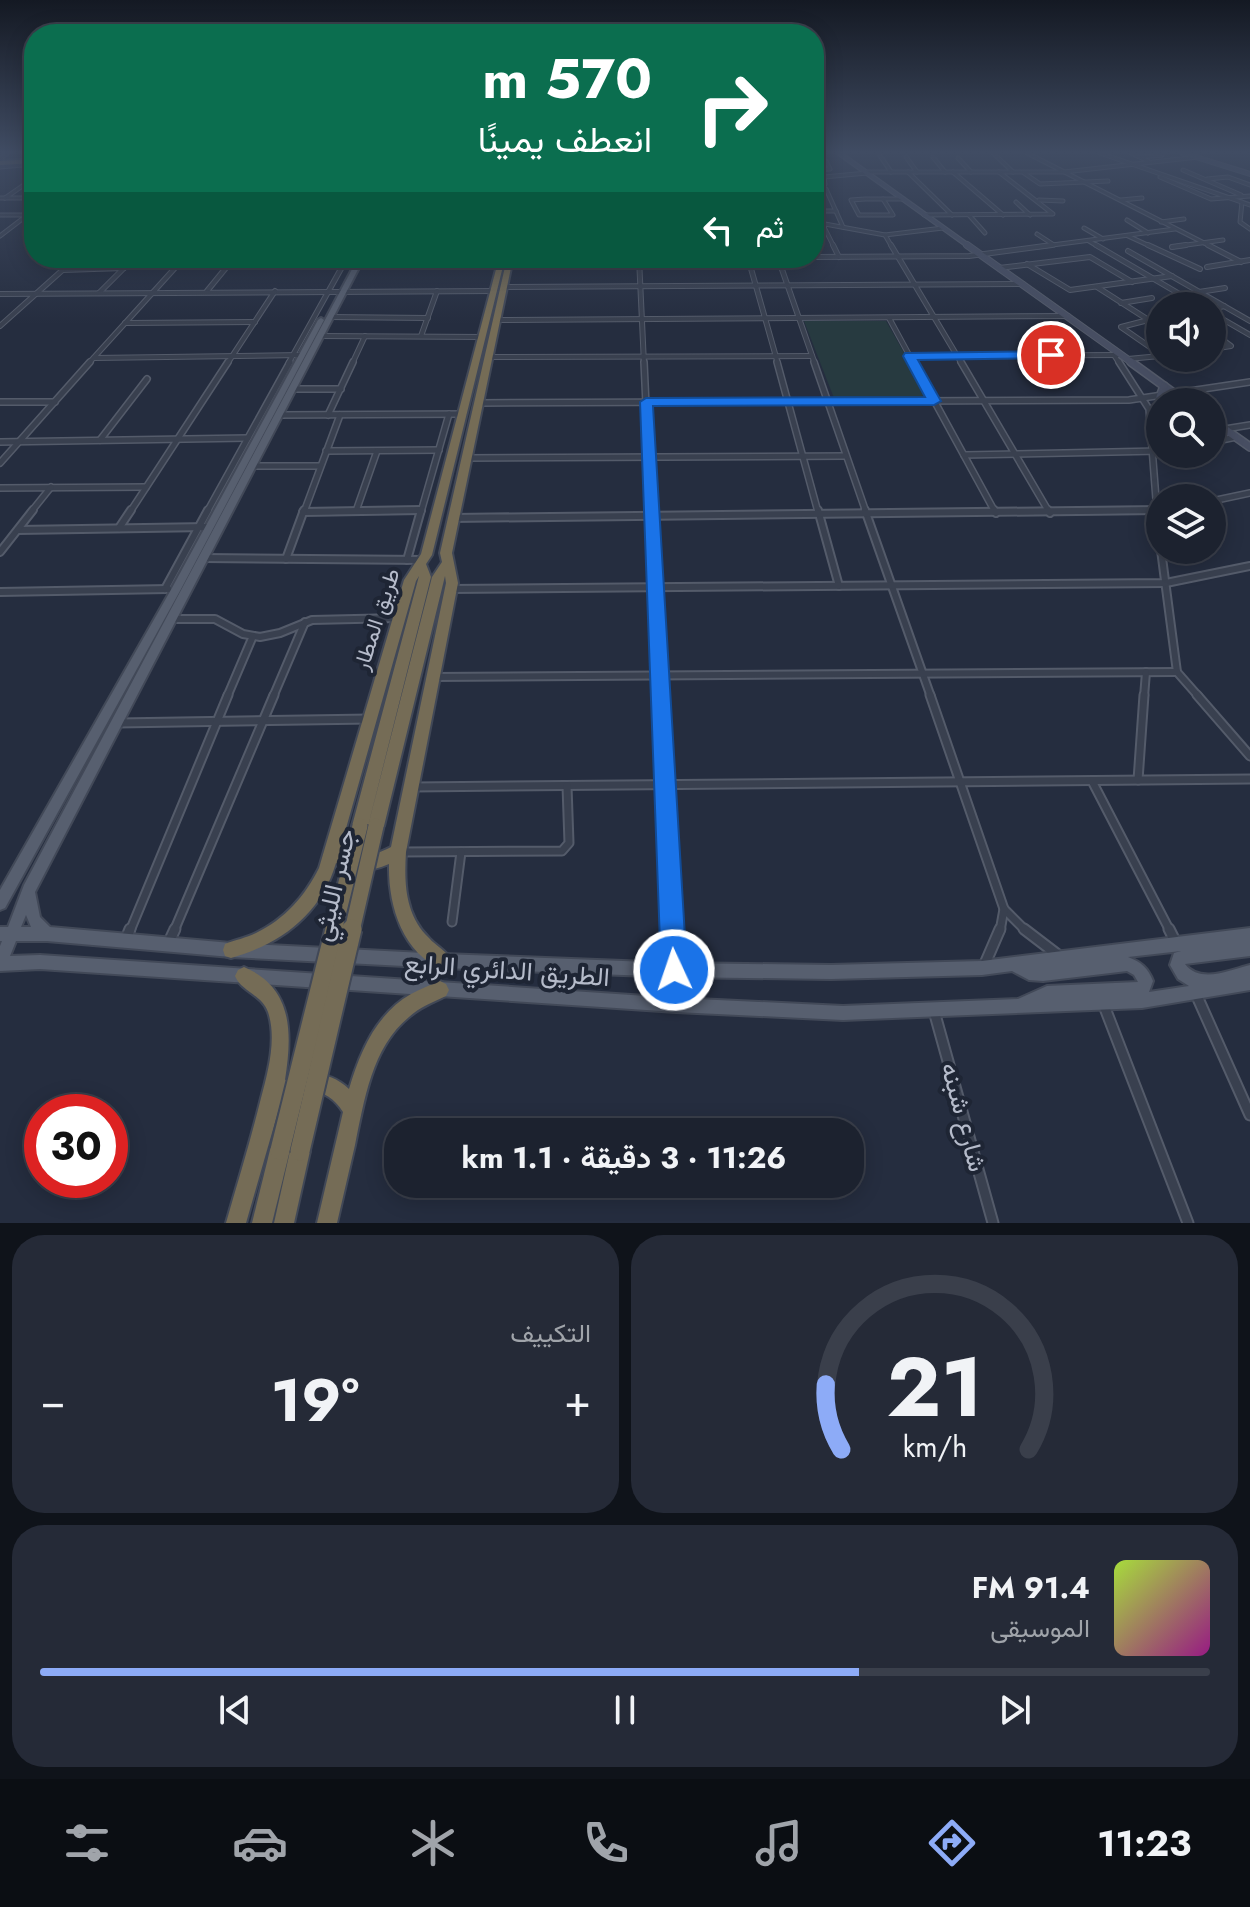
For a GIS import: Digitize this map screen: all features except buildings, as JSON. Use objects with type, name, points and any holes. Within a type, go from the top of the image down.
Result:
[{"type":"highway","name":"طريق المطار","points":[[231,950],[259,942],[296,917],[322,882],[411,576],[423,562],[504,268]]},
{"type":"highway","name":"طريق المطار","points":[[443,961],[418,942],[402,915],[396,884],[398,852],[451,589],[452,578],[446,553],[497,320],[499,289]]},
{"type":"highway","name":"جسر الليثي","points":[[262,1223],[425,577],[423,562]]},
{"type":"highway","name":"جسر الليثي","points":[[284,1223],[438,577],[447,564]]},
{"type":"highway","points":[[332,849],[346,861],[367,864],[398,852]]},
{"type":"highway","points":[[236,1223],[278,1067],[280,1026],[268,995],[244,976]]},
{"type":"highway","points":[[327,1223],[365,1064],[380,1033],[413,1000],[440,990]]},
{"type":"highway","points":[[269,1101],[293,1085],[318,1081],[339,1090],[353,1110]]},
{"type":"main road","points":[[917,210],[1167,388]]},
{"type":"main road","points":[[2,899],[203,527],[349,268]]},
{"type":"main road","points":[[0,964],[7,934],[320,336],[336,291]]},
{"type":"main road","points":[[1226,430],[1250,447]]},
{"type":"main road","points":[[29,890],[30,911],[47,934]]},
{"type":"main road","name":"الطريق الدائري الرابع","points":[[7,934],[47,934],[231,950],[443,961],[674,970],[925,972],[1069,960],[1250,935]]},
{"type":"main road","points":[[1250,949],[1179,958],[1177,965],[1182,976],[1193,982],[1250,972]]},
{"type":"main road","name":"الطريق الدائري الرابع","points":[[0,964],[40,962],[440,990],[828,1012],[1014,1009],[1103,1003],[1196,994],[1250,983]]},
{"type":"main road","points":[[1014,1009],[1031,998],[1047,993],[1138,990],[1143,989],[1146,981],[1139,970],[1128,964],[1043,974],[1029,973],[1015,965]]},
{"type":"street","points":[[856,210],[859,215],[893,215],[890,210]]},
{"type":"street","points":[[948,210],[952,215]]},
{"type":"street","points":[[973,210],[976,215]]},
{"type":"street","points":[[997,210],[1003,215]]},
{"type":"street","points":[[1025,210],[1030,215]]},
{"type":"street","points":[[924,215],[1053,214],[1049,210]]},
{"type":"street","points":[[1137,210],[1241,262]]},
{"type":"street","points":[[1241,210],[1240,222],[1250,229]]},
{"type":"street","points":[[824,211],[836,211],[843,227]]},
{"type":"street","points":[[0,215],[24,215]]},
{"type":"street","points":[[969,215],[985,233]]},
{"type":"street","points":[[0,236],[24,218]]},
{"type":"street","points":[[1161,222],[1184,219]]},
{"type":"street","points":[[1127,220],[1149,233]]},
{"type":"street","points":[[824,223],[885,235],[943,228]]},
{"type":"street","points":[[824,227],[839,257]]},
{"type":"street","points":[[1084,228],[1103,239]]},
{"type":"street","points":[[824,257],[980,255],[1175,229]]},
{"type":"street","points":[[1037,234],[1054,245]]},
{"type":"street","points":[[885,235],[1050,513]]},
{"type":"street","points":[[1128,236],[1200,269]]},
{"type":"street","points":[[1172,247],[1223,240]]},
{"type":"street","points":[[1088,241],[1176,292]]},
{"type":"street","points":[[1128,251],[1199,292],[1225,288]]},
{"type":"street","points":[[999,268],[1090,257],[1132,282]]},
{"type":"street","points":[[1207,267],[1250,260]]},
{"type":"street","points":[[1027,264],[1064,289],[1172,276]]},
{"type":"street","points":[[0,326],[63,270],[124,268]]},
{"type":"street","points":[[99,293],[124,268]]},
{"type":"street","points":[[0,463],[175,268]]},
{"type":"street","points":[[207,291],[226,268]]},
{"type":"street","points":[[640,268],[674,970]]},
{"type":"street","points":[[751,268],[839,586]]},
{"type":"street","points":[[781,268],[1004,909],[1043,946],[1069,960]]},
{"type":"street","points":[[0,294],[1023,284]]},
{"type":"street","points":[[1097,287],[1146,318]]},
{"type":"street","points":[[119,528],[275,291]]},
{"type":"street","points":[[421,336],[437,291]]},
{"type":"street","points":[[1121,303],[1146,299]]},
{"type":"street","points":[[1226,307],[1250,321]]},
{"type":"street","points":[[497,320],[1068,316]]},
{"type":"street","points":[[329,317],[428,318]]},
{"type":"street","points":[[889,318],[996,513]]},
{"type":"street","points":[[1146,319],[1121,327],[1146,345]]},
{"type":"street","points":[[1226,320],[1250,335]]},
{"type":"street","points":[[125,323],[255,322]]},
{"type":"street","points":[[320,336],[483,337]]},
{"type":"street","points":[[328,415],[365,336]]},
{"type":"street","points":[[909,356],[1146,355]]},
{"type":"street","points":[[94,358],[297,356]]},
{"type":"street","points":[[489,357],[812,356]]},
{"type":"street","points":[[479,403],[1145,399],[1121,356]]},
{"type":"street","points":[[100,440],[147,379]]},
{"type":"street","points":[[1212,388],[1250,382]]},
{"type":"street","points":[[292,389],[341,389]]},
{"type":"street","points":[[0,402],[55,402]]},
{"type":"street","points":[[407,560],[449,414]]},
{"type":"street","points":[[278,415],[464,414]]},
{"type":"street","points":[[286,559],[340,415]]},
{"type":"street","points":[[1226,429],[1250,425]]},
{"type":"street","points":[[1226,439],[1236,437]]},
{"type":"street","points":[[0,442],[252,438]]},
{"type":"street","points":[[326,451],[439,450]]},
{"type":"street","points":[[356,511],[377,451]]},
{"type":"street","points":[[964,455],[1146,452]]},
{"type":"street","points":[[467,458],[846,456]]},
{"type":"street","points":[[252,466],[320,466]]},
{"type":"street","points":[[0,552],[51,487]]},
{"type":"street","points":[[0,488],[146,487]]},
{"type":"street","points":[[1226,498],[1250,493]]},
{"type":"street","points":[[303,512],[421,510]]},
{"type":"street","points":[[454,518],[1146,510]]},
{"type":"street","points":[[18,530],[203,527]]},
{"type":"street","points":[[204,558],[423,562]]},
{"type":"street","points":[[1163,564],[1177,672],[1250,756]]},
{"type":"street","points":[[451,589],[1166,583],[1250,566]]},
{"type":"street","points":[[0,592],[188,589]]},
{"type":"street","points":[[173,619],[215,619],[253,636],[280,633],[305,622],[399,618]]},
{"type":"street","points":[[168,945],[305,622]]},
{"type":"street","points":[[124,942],[253,636]]},
{"type":"street","points":[[1138,780],[1146,672]]},
{"type":"street","points":[[433,677],[1177,672]]},
{"type":"street","points":[[118,723],[370,719]]},
{"type":"street","points":[[411,787],[1250,779]]},
{"type":"street","points":[[1092,781],[1177,945]]},
{"type":"street","points":[[398,852],[562,851],[569,843],[567,786]]},
{"type":"street","points":[[452,922],[461,852]]},
{"type":"street","points":[[982,968],[995,946],[1004,909]]},
{"type":"street","points":[[1196,994],[1250,1115]]},
{"type":"street","points":[[1103,1003],[1188,1223]]},
{"type":"street","name":"شارع شبنه","points":[[934,1011],[993,1223]]},
{"type":"shaded area","points":[[804,321],[886,321],[929,397],[834,398]]},
{"type":"route","points":[[674,970],[646,402],[934,401],[909,356],[1051,355]]}]
